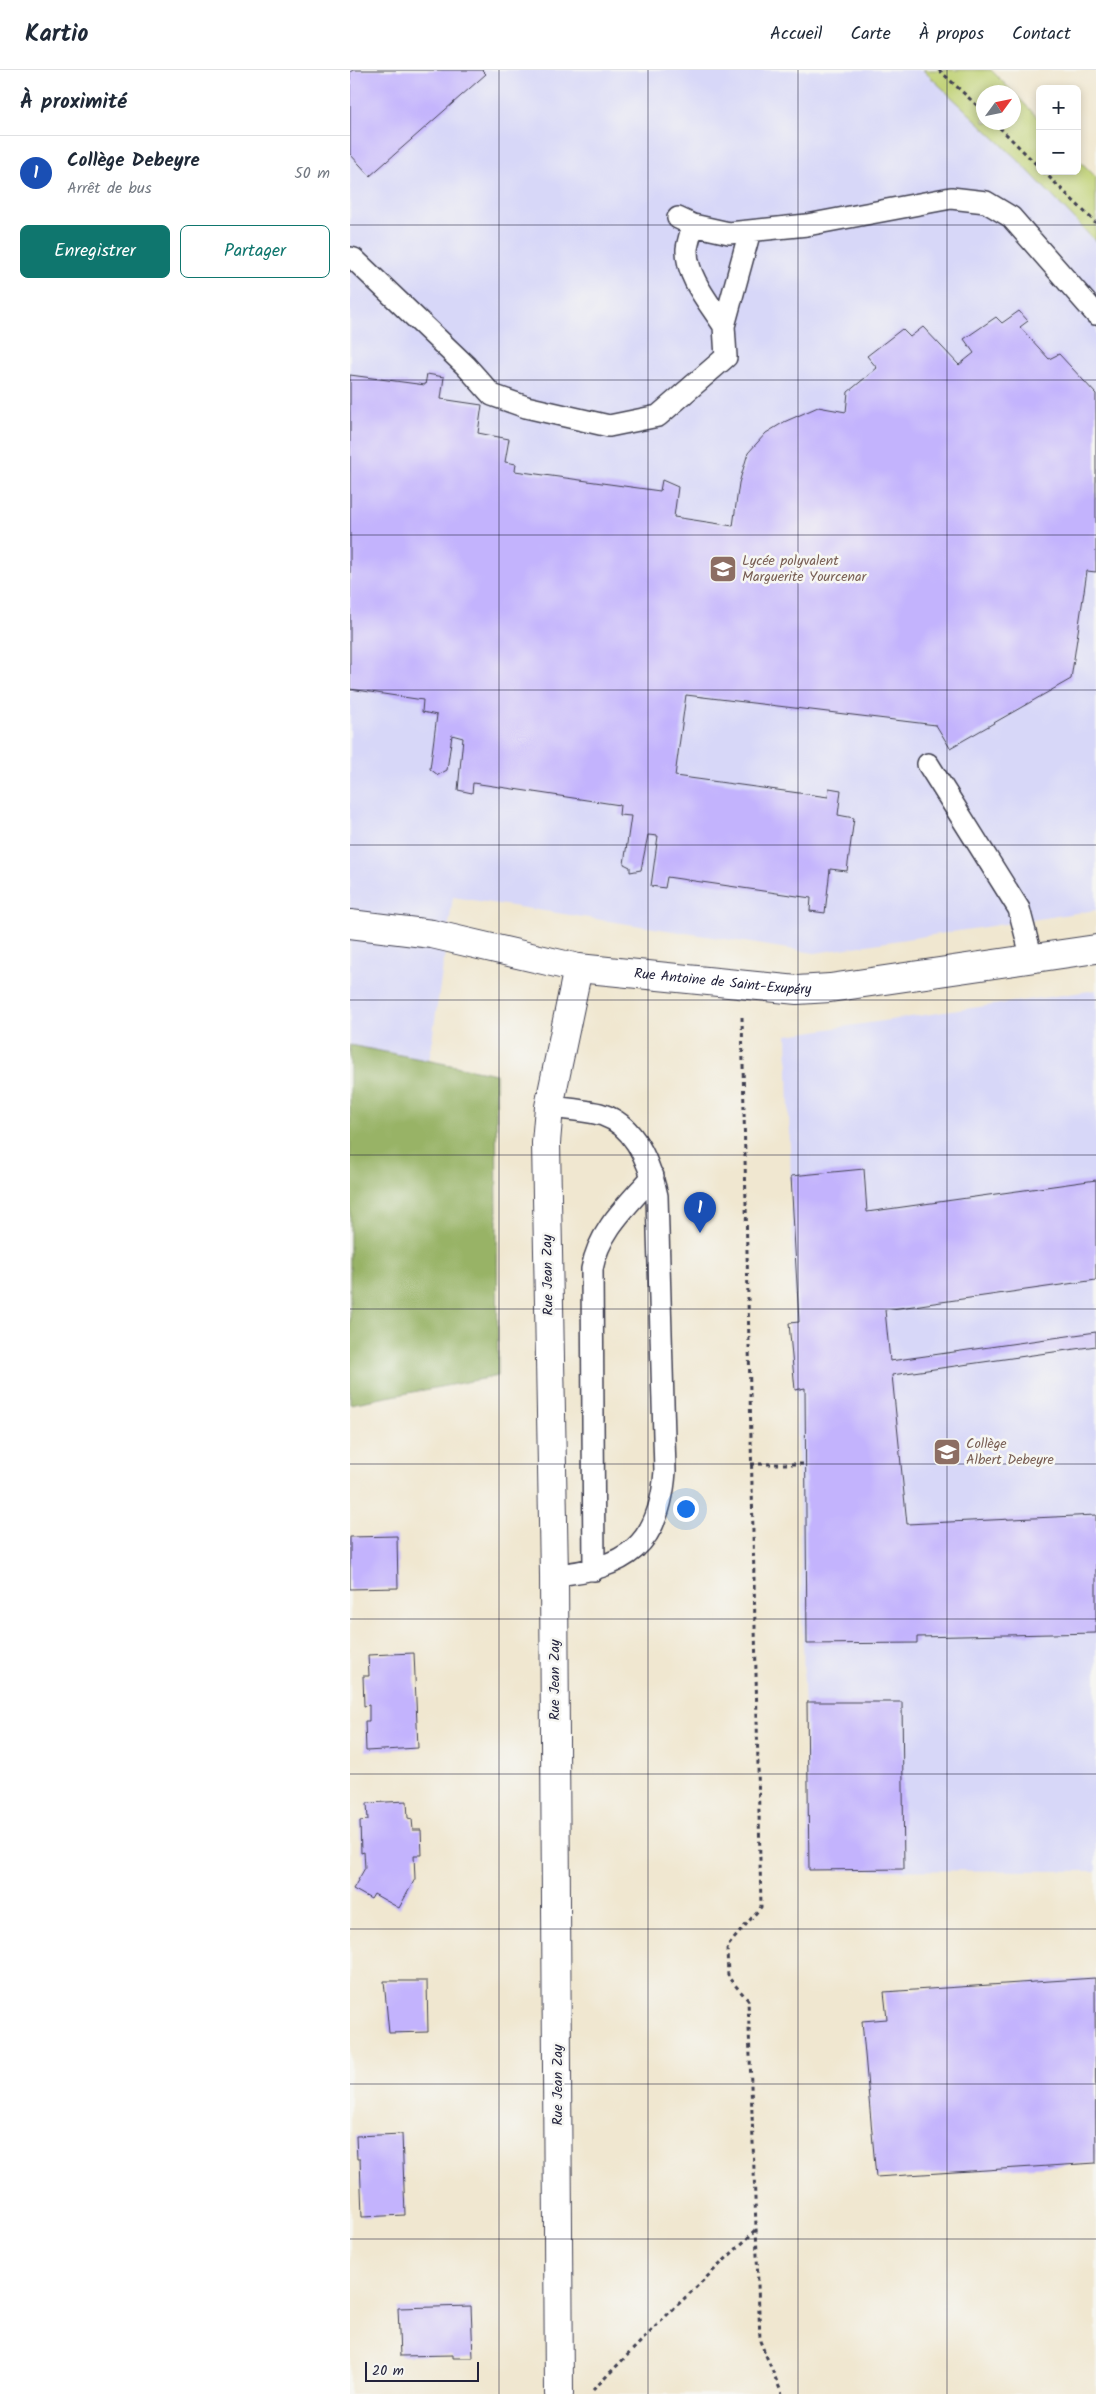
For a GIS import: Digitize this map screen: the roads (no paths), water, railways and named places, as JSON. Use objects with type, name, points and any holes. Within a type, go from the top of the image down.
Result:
[{"type":"street","name":"Rue Antoine de Saint-Exupéry","points":[[350,924],[432,934],[578,968],[741,986],[797,990],[830,988],[1096,949]]},
{"type":"street","name":"Rue Jean Zay","points":[[559,2394],[554,1575],[546,1143],[549,1107],[578,968]]},
{"type":"lane","points":[[724,326],[697,284],[689,266],[685,222],[730,233],[808,225],[951,198],[986,202],[1011,217],[1096,314]]},
{"type":"lane","points":[[350,258],[354,259],[466,366],[492,395],[526,408],[609,426],[658,416],[726,357],[724,326],[750,231]]},
{"type":"lane","points":[[928,764],[1019,909],[1032,958]]},
{"type":"lane","points":[[549,1107],[601,1114],[614,1120],[636,1142],[653,1176],[658,1196],[665,1462],[663,1497],[655,1524],[637,1547],[611,1563],[594,1570],[554,1575]]},
{"type":"lane","points":[[594,1570],[592,1269],[600,1240],[653,1176]]},
{"type":"place","name":"Lycée polyvalent Marguerite Yourcenar","points":[[723,569]]},
{"type":"place","name":"Collège Debeyre","points":[[700,1233]]},
{"type":"place","name":"Collège Albert Debeyre","points":[[947,1452]]}]
